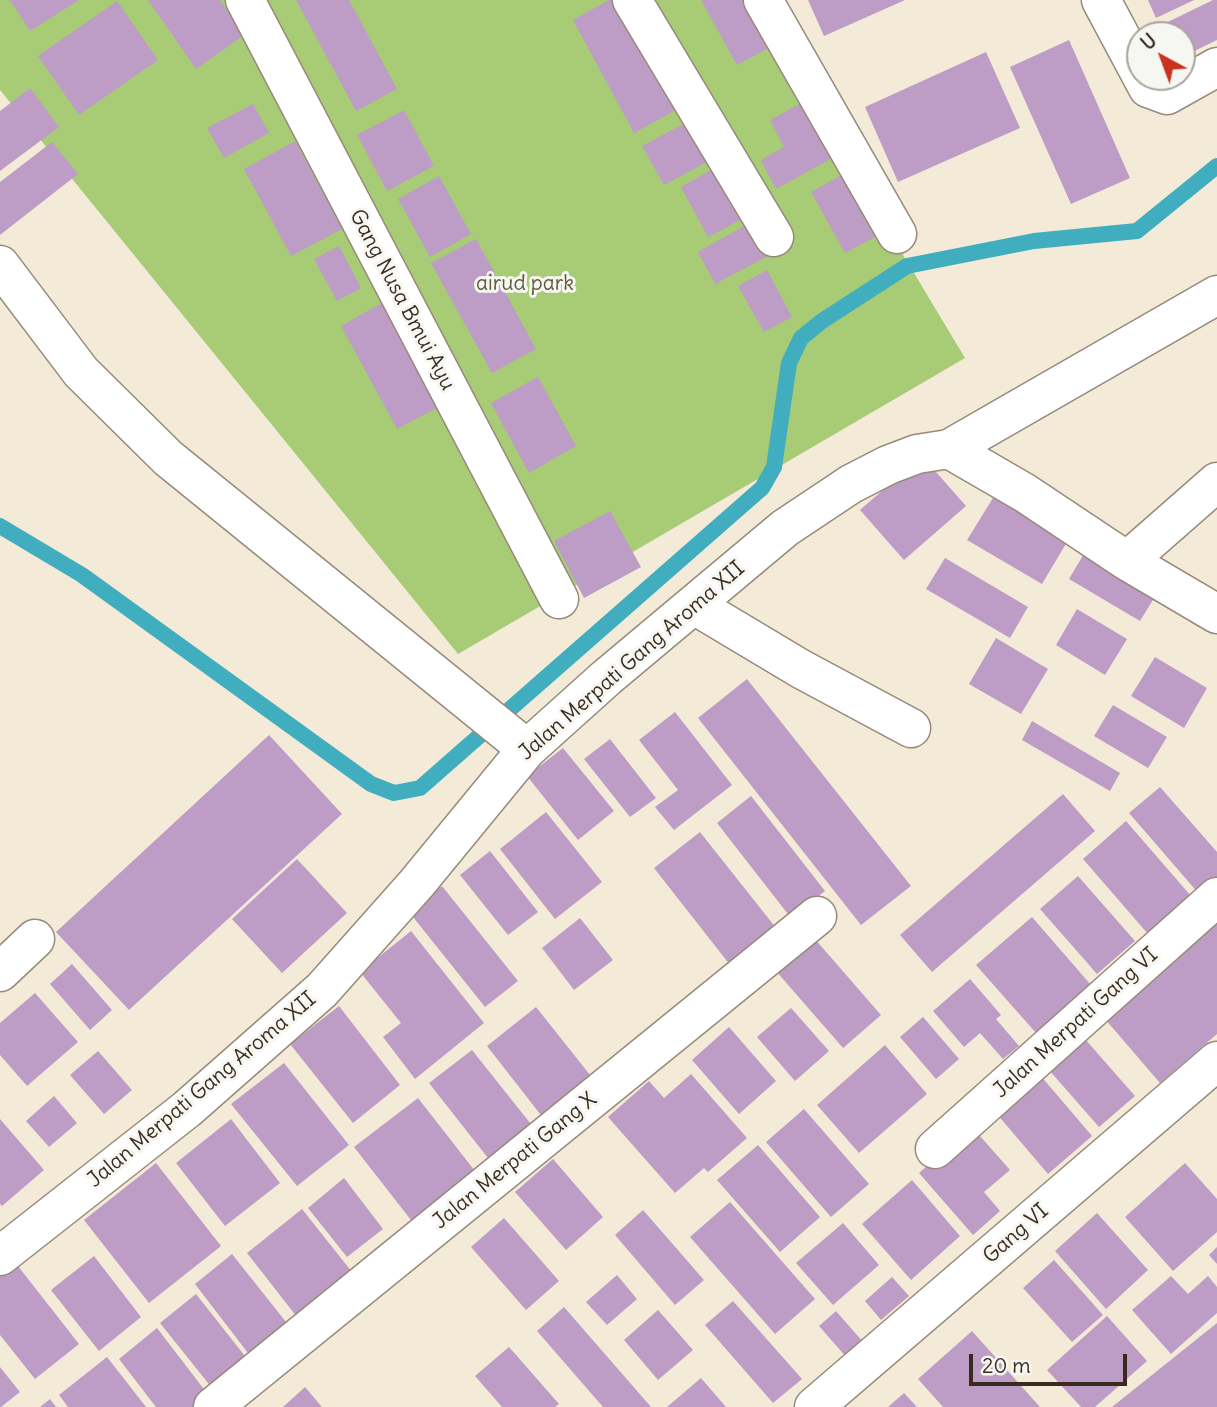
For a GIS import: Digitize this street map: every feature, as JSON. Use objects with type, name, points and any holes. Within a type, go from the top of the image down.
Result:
[{"type":"street","name":"Gang Nusa Bmui Ayu","points":[[245,0],[559,599]]},
{"type":"street","points":[[632,0],[774,237]]},
{"type":"street","points":[[763,0],[897,234]]},
{"type":"street","points":[[1101,0],[1126,47]]},
{"type":"street","points":[[1196,79],[1217,67]]},
{"type":"street","points":[[1156,91],[1167,95],[1174,91]]},
{"type":"street","points":[[0,265],[81,372],[168,458],[527,749]]},
{"type":"street","points":[[949,449],[1217,295]]},
{"type":"street","points":[[949,449],[1025,493],[1127,561],[1217,614]]},
{"type":"street","name":"Jalan Merpati Gang Aroma XII","points":[[0,1256],[187,1109],[322,990],[417,883],[527,749],[606,678],[785,528],[851,484],[888,465],[917,454],[949,449]]},
{"type":"street","points":[[1127,561],[1217,482]]},
{"type":"street","points":[[694,605],[801,669],[911,728]]},
{"type":"street","name":"Jalan Merpati Gang VI","points":[[935,1149],[1217,897]]},
{"type":"street","name":"Jalan Merpati Gang X","points":[[213,1407],[817,916]]},
{"type":"street","points":[[0,972],[36,939]]},
{"type":"street","name":"Gang VI","points":[[814,1407],[1217,1061]]},
{"type":"green space","name":"airud park","points":[[0,0],[750,0],[965,358],[458,654],[0,90]]},
{"type":"building","points":[[10,0],[79,0],[30,31]]},
{"type":"building","points":[[148,0],[220,0],[244,35],[196,69]]},
{"type":"building","points":[[296,0],[349,0],[397,89],[356,111]]},
{"type":"building","points":[[609,0],[617,0],[676,110],[634,133],[573,20]]},
{"type":"building","points":[[701,0],[755,0],[778,43],[737,65]]},
{"type":"building","points":[[808,0],[905,0],[824,36]]},
{"type":"building","points":[[1148,0],[1194,0],[1156,18]]},
{"type":"building","points":[[1217,0],[1217,40],[1196,50],[1196,21],[1170,21]]},
{"type":"building","points":[[117,1],[158,60],[79,115],[38,56]]},
{"type":"building","points":[[1069,40],[1130,178],[1071,204],[1010,67]]},
{"type":"building","points":[[986,52],[1020,128],[898,182],[865,107]]},
{"type":"building","points":[[30,88],[59,127],[0,171],[0,111]]},
{"type":"building","points":[[803,102],[847,150],[776,189],[761,160],[784,147],[770,120]]},
{"type":"building","points":[[253,104],[269,133],[224,158],[207,128]]},
{"type":"building","points":[[404,110],[434,166],[387,191],[357,135]]},
{"type":"building","points":[[685,123],[707,162],[664,185],[642,146]]},
{"type":"building","points":[[295,141],[342,229],[291,256],[244,169]]},
{"type":"building","points":[[52,142],[78,174],[0,235],[0,182]]},
{"type":"building","points":[[716,167],[744,218],[708,237],[681,187]]},
{"type":"building","points":[[843,174],[877,236],[845,253],[811,192]]},
{"type":"building","points":[[439,176],[471,234],[430,257],[398,199]]},
{"type":"building","points":[[760,217],[777,251],[715,284],[698,252]]},
{"type":"building","points":[[476,239],[536,349],[492,373],[431,263]]},
{"type":"building","points":[[339,246],[361,288],[337,301],[314,259]]},
{"type":"building","points":[[767,270],[792,317],[764,332],[738,286]]},
{"type":"building","points":[[389,299],[446,403],[397,429],[341,326]]},
{"type":"building","points":[[538,377],[576,446],[529,473],[491,403]]},
{"type":"building","points":[[922,456],[966,506],[904,560],[860,510]]},
{"type":"building","points":[[996,493],[1070,537],[1042,584],[967,540]]},
{"type":"building","points":[[610,511],[641,567],[584,598],[554,541]]},
{"type":"building","points":[[1085,552],[1156,595],[1140,621],[1069,579]]},
{"type":"building","points":[[945,558],[1028,607],[1010,638],[926,589]]},
{"type":"building","points":[[1077,609],[1127,639],[1105,675],[1056,645]]},
{"type":"building","points":[[996,638],[1048,669],[1021,714],[969,684]]},
{"type":"building","points":[[1155,657],[1207,688],[1184,728],[1131,696]]},
{"type":"building","points":[[747,679],[911,886],[861,925],[698,718]]},
{"type":"building","points":[[1113,705],[1167,737],[1148,768],[1094,736]]},
{"type":"building","points":[[675,712],[732,785],[674,830],[655,807],[678,790],[639,740]]},
{"type":"building","points":[[1032,721],[1120,773],[1110,791],[1022,740]]},
{"type":"building","points":[[269,735],[342,814],[129,1010],[56,932]]},
{"type":"building","points":[[610,739],[656,798],[630,817],[584,759]]},
{"type":"building","points":[[563,748],[614,811],[578,840],[527,776]]},
{"type":"building","points":[[1160,787],[1217,852],[1217,880],[1200,895],[1129,813]]},
{"type":"building","points":[[1063,794],[1095,831],[932,972],[900,935]]},
{"type":"building","points":[[751,796],[825,891],[791,918],[717,823]]},
{"type":"building","points":[[546,812],[602,882],[555,919],[500,849]]},
{"type":"building","points":[[1126,821],[1191,896],[1148,934],[1083,859]]},
{"type":"building","points":[[700,832],[780,933],[734,970],[654,868]]},
{"type":"building","points":[[490,851],[538,912],[508,935],[460,875]]},
{"type":"building","points":[[297,859],[347,913],[282,973],[232,919]]},
{"type":"building","points":[[1078,876],[1135,941],[1097,974],[1040,909]]},
{"type":"building","points":[[442,886],[518,981],[485,1007],[409,912]]},
{"type":"building","points":[[1032,917],[1091,985],[1036,1033],[976,965]]},
{"type":"building","points":[[580,918],[613,960],[574,990],[542,948]]},
{"type":"building","points":[[1217,922],[1217,1034],[1160,1083],[1105,1019]]},
{"type":"building","points":[[411,931],[484,1023],[415,1079],[383,1037],[401,1023],[360,972]]},
{"type":"building","points":[[814,938],[881,1015],[843,1048],[776,971]]},
{"type":"building","points":[[72,964],[112,1010],[90,1030],[50,984]]},
{"type":"building","points":[[970,979],[1001,1015],[996,1019],[1019,1046],[1003,1059],[980,1033],[964,1047],[933,1011]]},
{"type":"building","points":[[35,993],[78,1042],[27,1086],[0,1055],[0,1023]]},
{"type":"building","points":[[339,1006],[400,1085],[353,1123],[290,1044]]},
{"type":"building","points":[[536,1007],[594,1080],[544,1119],[487,1046]]},
{"type":"building","points":[[791,1008],[829,1051],[795,1081],[757,1037]]},
{"type":"building","points":[[923,1017],[959,1059],[936,1079],[900,1037]]},
{"type":"building","points":[[729,1027],[776,1081],[739,1114],[692,1060]]},
{"type":"building","points":[[1085,1039],[1135,1096],[1099,1127],[1049,1070]]},
{"type":"building","points":[[885,1045],[927,1094],[859,1153],[817,1105]]},
{"type":"building","points":[[472,1050],[538,1133],[495,1167],[429,1083]]},
{"type":"building","points":[[98,1051],[132,1090],[104,1114],[70,1075]]},
{"type":"building","points":[[284,1063],[349,1145],[297,1186],[231,1104]]},
{"type":"building","points":[[691,1074],[747,1138],[708,1172],[704,1168],[675,1193],[608,1117],[649,1081],[664,1098]]},
{"type":"building","points":[[1040,1075],[1092,1136],[1048,1174],[996,1113]]},
{"type":"building","points":[[54,1096],[77,1123],[49,1147],[26,1121]]},
{"type":"building","points":[[418,1098],[482,1180],[418,1229],[354,1147]]},
{"type":"building","points":[[804,1109],[869,1184],[831,1217],[766,1142]]},
{"type":"building","points":[[0,1119],[44,1170],[2,1206],[0,1204]]},
{"type":"building","points":[[231,1119],[280,1183],[225,1226],[176,1163]]},
{"type":"building","points":[[972,1127],[1010,1170],[984,1192],[1000,1211],[973,1235],[919,1173]]},
{"type":"building","points":[[758,1145],[820,1217],[780,1252],[717,1180]]},
{"type":"building","points":[[553,1159],[603,1217],[566,1250],[515,1192]]},
{"type":"building","points":[[156,1163],[221,1246],[149,1303],[84,1220]]},
{"type":"building","points":[[1185,1163],[1217,1199],[1217,1232],[1173,1271],[1125,1217]]},
{"type":"building","points":[[344,1178],[383,1229],[347,1257],[308,1208]]},
{"type":"building","points":[[912,1180],[960,1236],[911,1280],[862,1224]]},
{"type":"building","points":[[730,1202],[815,1299],[775,1334],[690,1237]]},
{"type":"building","points":[[302,1209],[352,1272],[297,1317],[247,1253]]},
{"type":"building","points":[[643,1210],[704,1280],[675,1305],[615,1235]]},
{"type":"building","points":[[1097,1213],[1148,1270],[1106,1309],[1055,1251]]},
{"type":"building","points":[[504,1218],[559,1281],[526,1310],[471,1247]]},
{"type":"building","points":[[843,1223],[879,1265],[833,1305],[796,1263]]},
{"type":"building","points":[[1217,1247],[1217,1264],[1209,1255]]},
{"type":"building","points":[[232,1254],[290,1327],[251,1357],[195,1284]]},
{"type":"building","points":[[94,1256],[141,1317],[99,1351],[51,1290]]},
{"type":"building","points":[[1054,1260],[1103,1315],[1072,1342],[1023,1288]]},
{"type":"building","points":[[14,1261],[79,1344],[35,1379],[0,1335],[0,1272]]},
{"type":"building","points":[[617,1275],[637,1299],[607,1325],[586,1302]]},
{"type":"building","points":[[1171,1276],[1188,1294],[1208,1276],[1217,1287],[1217,1313],[1171,1354],[1132,1310]]},
{"type":"building","points":[[892,1277],[909,1296],[881,1320],[865,1301]]},
{"type":"building","points":[[196,1294],[252,1365],[216,1393],[160,1323]]},
{"type":"building","points":[[733,1301],[802,1379],[773,1403],[705,1325]]},
{"type":"building","points":[[564,1307],[651,1407],[603,1407],[537,1331]]},
{"type":"building","points":[[658,1310],[693,1350],[658,1380],[624,1340]]},
{"type":"building","points":[[836,1311],[864,1343],[847,1358],[819,1326]]},
{"type":"building","points":[[1107,1316],[1147,1361],[1095,1407],[1081,1407],[1047,1370]]},
{"type":"building","points":[[1217,1323],[1217,1407],[1112,1407]]},
{"type":"building","points":[[157,1328],[213,1401],[205,1407],[156,1407],[119,1359]]},
{"type":"building","points":[[972,1331],[1040,1407],[943,1407],[918,1379]]},
{"type":"building","points":[[509,1347],[559,1404],[555,1407],[502,1407],[475,1376]]},
{"type":"building","points":[[107,1357],[146,1407],[68,1407],[59,1395]]},
{"type":"building","points":[[0,1367],[20,1392],[1,1407],[0,1407]]},
{"type":"building","points":[[701,1378],[726,1407],[667,1407]]},
{"type":"building","points":[[305,1387],[322,1407],[283,1407]]},
{"type":"building","points":[[904,1393],[917,1407],[888,1407]]},
{"type":"building","points":[[50,1399],[56,1407],[40,1407]]},
{"type":"waterway","points":[[0,526],[82,575],[371,784],[394,793],[420,788],[762,488],[774,467],[789,363],[801,338],[822,321],[907,266],[1034,241],[1137,231],[1217,166]]}]
